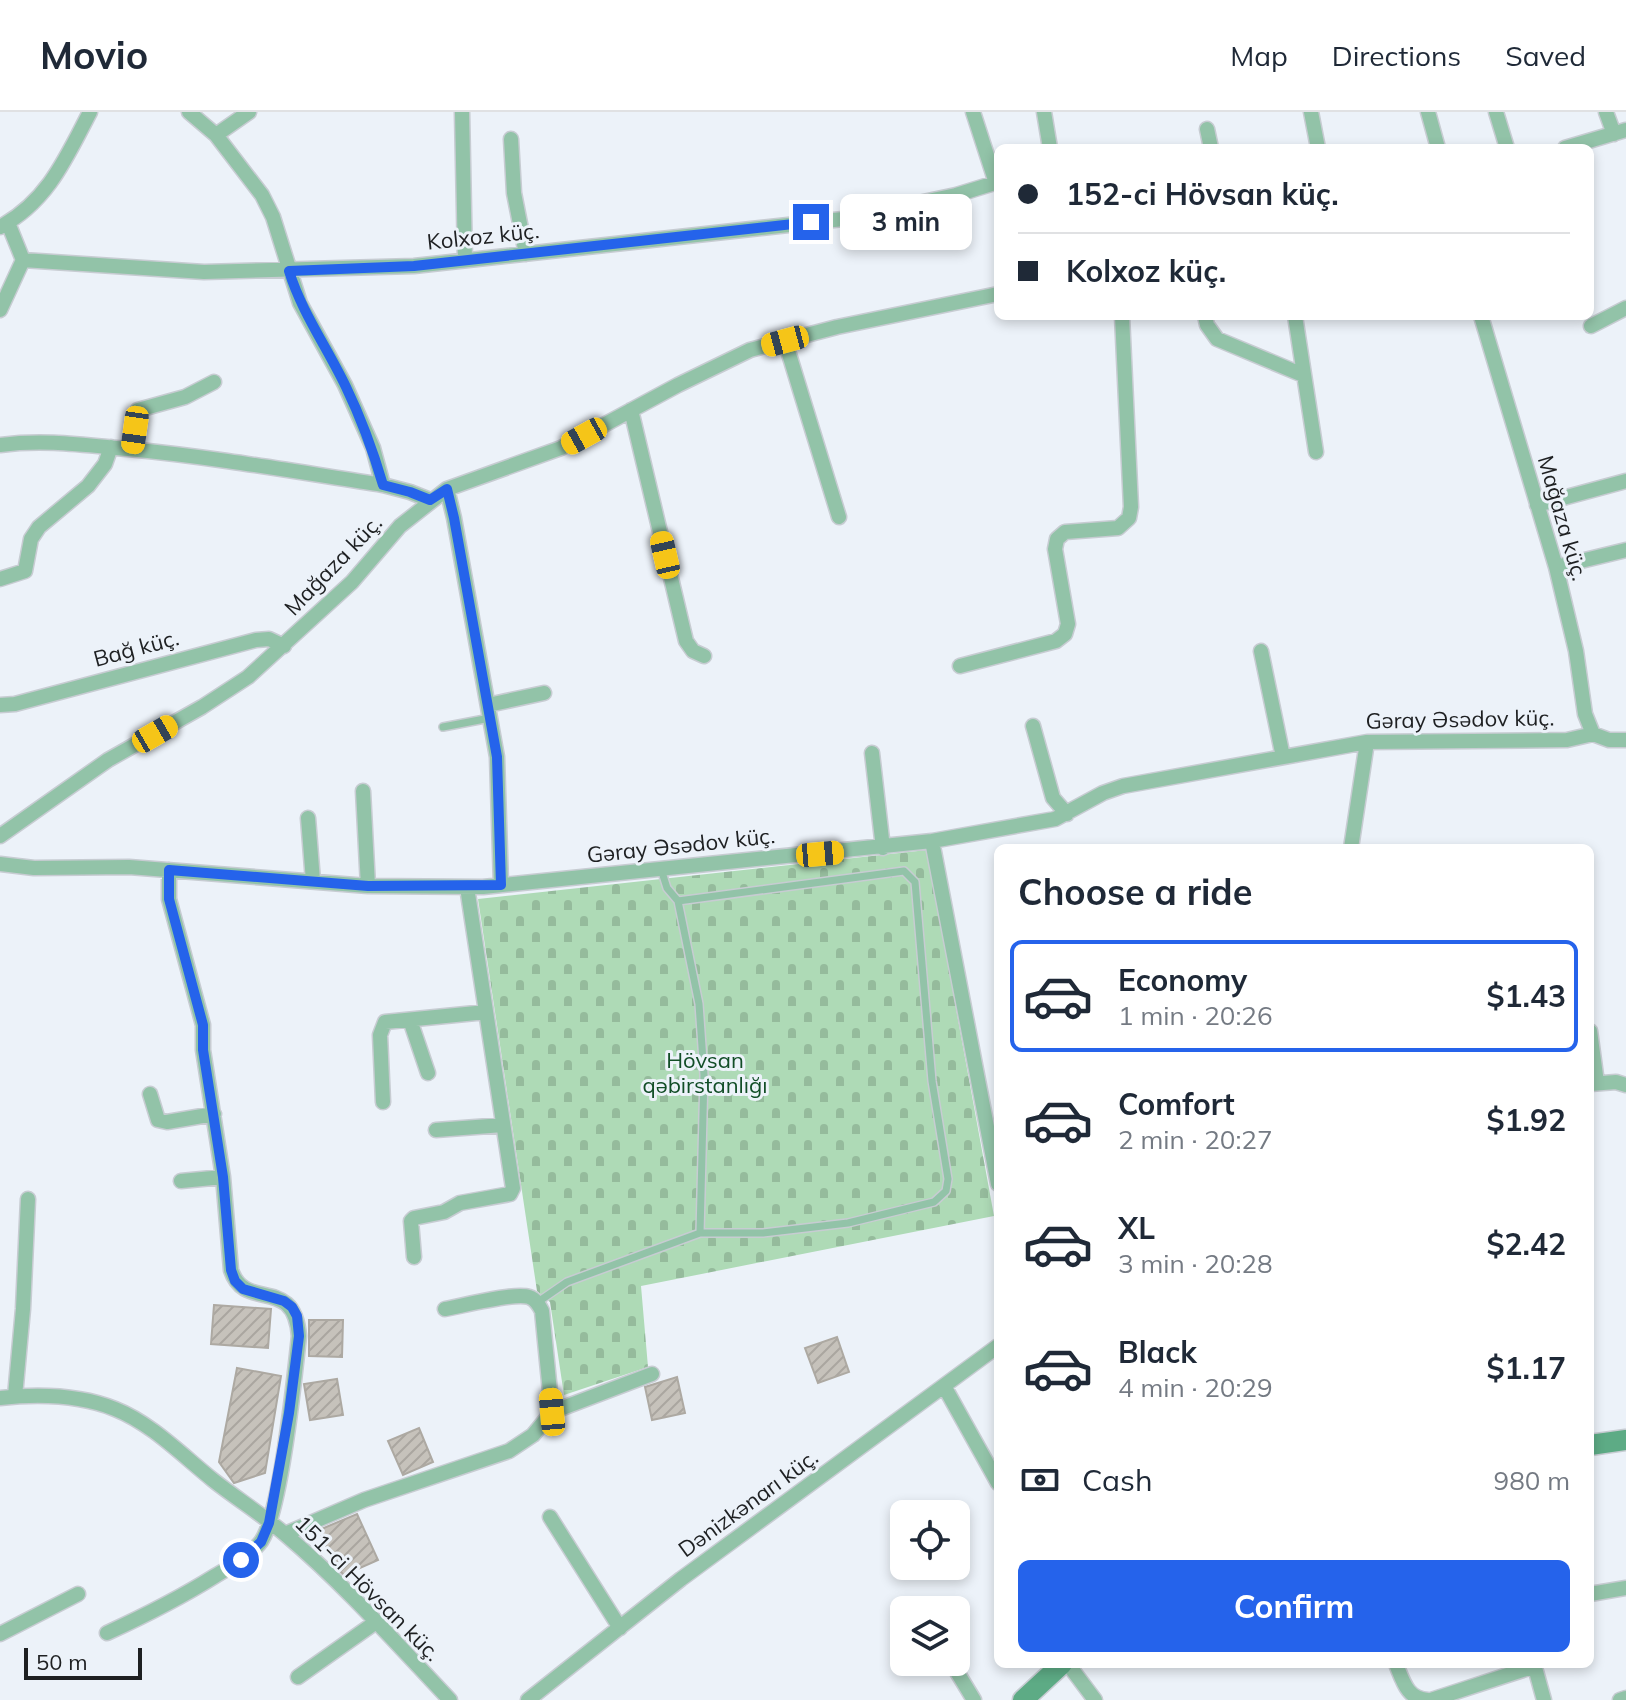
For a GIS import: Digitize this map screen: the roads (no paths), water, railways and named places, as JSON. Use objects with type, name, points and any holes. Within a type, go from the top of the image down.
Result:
[{"type":"main road","points":[[1594,1444],[1626,1440]]},
{"type":"main road","points":[[1023,1700],[1058,1668]]},
{"type":"street","points":[[0,310],[23,260],[4,225],[36,202],[69,152],[90,112]]},
{"type":"street","points":[[189,112],[216,135],[262,195],[273,217],[300,303],[345,385],[373,448],[383,485]]},
{"type":"street","points":[[216,135],[249,112]]},
{"type":"street","points":[[462,112],[465,260]]},
{"type":"street","points":[[973,112],[994,173]]},
{"type":"street","points":[[1044,112],[1049,144]]},
{"type":"street","points":[[1311,112],[1317,144]]},
{"type":"street","points":[[1428,112],[1437,144]]},
{"type":"street","points":[[1496,112],[1506,144]]},
{"type":"street","points":[[1579,144],[1620,132],[1606,112]]},
{"type":"street","points":[[1207,129],[1210,144]]},
{"type":"street","points":[[511,139],[514,193],[526,254]]},
{"type":"street","name":"Kolxoz küç.","points":[[23,260],[204,272],[414,266],[843,219],[956,195],[994,183]]},
{"type":"street","name":"Mağaza küç.","points":[[0,836],[108,760],[248,677],[352,582],[400,526],[447,489],[561,448],[750,350],[837,327],[994,295]]},
{"type":"street","points":[[1591,326],[1626,308]]},
{"type":"street","points":[[960,666],[1056,641],[1065,634],[1068,624],[1055,549],[1057,539],[1065,532],[1118,528],[1129,518],[1122,320]]},
{"type":"street","points":[[1206,320],[1217,339],[1303,375]]},
{"type":"street","points":[[1296,320],[1316,452]]},
{"type":"street","name":"Mağaza küç.","points":[[1482,320],[1556,567],[1576,651],[1585,714],[1593,734]]},
{"type":"street","points":[[785,341],[839,517]]},
{"type":"street","points":[[133,449],[138,410],[185,397],[214,382]]},
{"type":"street","points":[[631,410],[686,641],[693,651],[704,656]]},
{"type":"street","points":[[0,445],[30,441],[90,443],[383,485],[430,500]]},
{"type":"street","points":[[0,579],[25,571],[31,539],[39,527],[88,486],[105,464],[111,447]]},
{"type":"street","points":[[1537,505],[1626,481]]},
{"type":"street","points":[[447,489],[497,757],[501,885]]},
{"type":"street","points":[[1556,567],[1626,550]]},
{"type":"street","name":"Bağ küç.","points":[[0,705],[15,704],[256,640],[269,639],[284,646]]},
{"type":"street","points":[[1261,651],[1283,757]]},
{"type":"street","points":[[489,711],[544,693]]},
{"type":"street","points":[[1033,726],[1053,798],[1067,814]]},
{"type":"street","name":"Gəray Əsədov küç.","points":[[0,864],[34,868],[129,867],[368,886],[501,885],[932,841],[1055,819],[1103,793],[1123,786],[1367,742],[1567,740],[1593,734],[1609,740],[1626,740]]},
{"type":"street","points":[[1352,844],[1367,742]]},
{"type":"street","points":[[872,753],[883,848]]},
{"type":"street","points":[[363,791],[368,886]]},
{"type":"street","points":[[308,818],[313,881]]},
{"type":"street","points":[[932,841],[994,1163]]},
{"type":"street","points":[[107,1633],[167,1605],[241,1560],[261,1542],[269,1523],[299,1336],[292,1307],[284,1301],[243,1289],[235,1281],[231,1270],[223,1177],[203,1050],[202,1017],[169,899],[169,870]]},
{"type":"street","points":[[414,1257],[410,1227],[414,1218],[444,1212],[460,1203],[510,1194],[513,1188],[467,887]]},
{"type":"street","points":[[383,1102],[381,1026],[385,1022],[486,1012]]},
{"type":"street","points":[[410,1020],[428,1073]]},
{"type":"street","points":[[1594,1083],[1626,1085]]},
{"type":"street","points":[[150,1094],[158,1120],[167,1122],[214,1114]]},
{"type":"street","points":[[436,1130],[503,1125]]},
{"type":"street","points":[[181,1181],[223,1177]]},
{"type":"street","points":[[8,1397],[23,1309],[28,1199]]},
{"type":"street","points":[[445,1309],[515,1296],[528,1296],[538,1302],[542,1311],[552,1412]]},
{"type":"street","name":"Dənizkənarı küç.","points":[[528,1700],[681,1579],[994,1349]]},
{"type":"street","points":[[285,1534],[364,1500],[509,1451],[533,1435],[552,1412],[652,1374]]},
{"type":"street","points":[[944,1386],[994,1476]]},
{"type":"street","name":"151-ci Hövsan küç.","points":[[8,1397],[90,1401],[117,1409],[158,1435],[285,1534],[376,1622],[450,1700]]},
{"type":"street","points":[[550,1517],[620,1628]]},
{"type":"street","points":[[1594,1593],[1626,1588]]},
{"type":"street","points":[[0,1634],[78,1594]]},
{"type":"street","points":[[298,1677],[376,1622]]},
{"type":"street","points":[[1071,1668],[1095,1700]]},
{"type":"street","points":[[1398,1668],[1409,1693],[1418,1699],[1429,1700],[1525,1668]]},
{"type":"street","points":[[1535,1668],[1544,1700]]},
{"type":"street","points":[[959,1676],[974,1700]]},
{"type":"street","points":[[1620,1700],[1626,1698]]},
{"type":"lane","points":[[443,727],[489,711]]},
{"type":"lane","points":[[661,869],[663,880],[678,901],[699,1004],[704,1075],[700,1233]]},
{"type":"lane","points":[[538,1302],[567,1282],[700,1233],[763,1233],[848,1223],[934,1202],[946,1191],[948,1179],[932,1081],[915,882],[910,875],[904,871],[678,901]]},
{"type":"park label","name":"Hövsan qəbirstanlığı","points":[[705,1072]]}]
